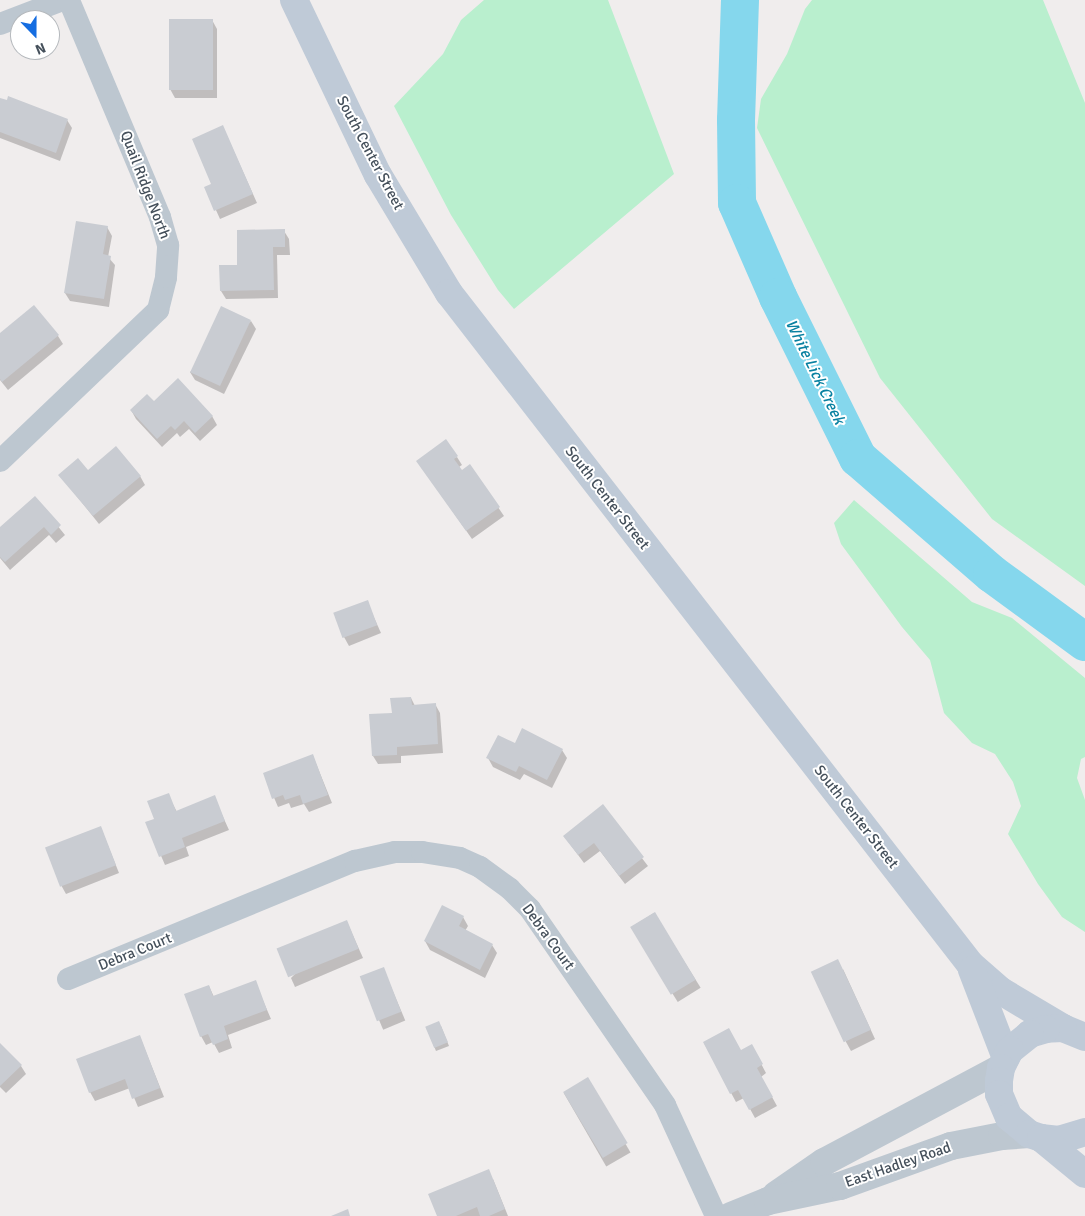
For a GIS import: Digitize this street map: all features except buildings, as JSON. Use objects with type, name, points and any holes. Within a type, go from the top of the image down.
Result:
[{"type":"main road","name":"South Center Street","points":[[294,0],[378,175],[449,293],[970,964],[1002,991],[1078,1033]]},
{"type":"main road","name":"South Center Street","points":[[970,964],[1003,1063]]},
{"type":"main road","points":[[1078,1033],[1046,1029],[1030,1034],[1016,1044],[1003,1063],[999,1094],[1003,1106],[1018,1127],[1035,1136],[1085,1174]]},
{"type":"main road","points":[[1035,1136],[1068,1138],[1085,1132]]},
{"type":"street","points":[[0,24],[63,0]]},
{"type":"street","name":"Quail Ridge North","points":[[0,462],[158,310],[166,276],[168,245],[160,216],[69,0]]},
{"type":"street","name":"Debra Court","points":[[68,979],[355,862],[395,852],[422,852],[460,858],[480,867],[510,889],[530,909],[665,1105],[716,1216]]},
{"type":"street","name":"East Hadley Road","points":[[768,1201],[824,1162],[1003,1063]]},
{"type":"street","name":"East Hadley Road","points":[[731,1216],[768,1201],[840,1186],[958,1144],[1002,1136],[1035,1136]]},
{"type":"green space","points":[[484,0],[608,0],[674,174],[514,309],[498,290],[451,215],[394,106],[443,54],[461,20]]},
{"type":"green space","points":[[812,0],[1043,0],[1085,103],[1085,586],[992,519],[880,378],[757,128],[761,99],[787,54],[805,9]]},
{"type":"green space","points":[[854,500],[972,602],[1012,618],[1085,678],[1085,757],[1081,759],[1077,778],[1085,800],[1085,932],[1062,917],[1038,884],[1008,834],[1021,806],[1013,782],[995,754],[972,743],[944,713],[930,660],[902,627],[841,544],[834,523]]},
{"type":"waterway","name":"White Lick Creek","points":[[740,0],[736,120],[737,203],[778,297],[858,458],[992,574],[1085,642]]}]
